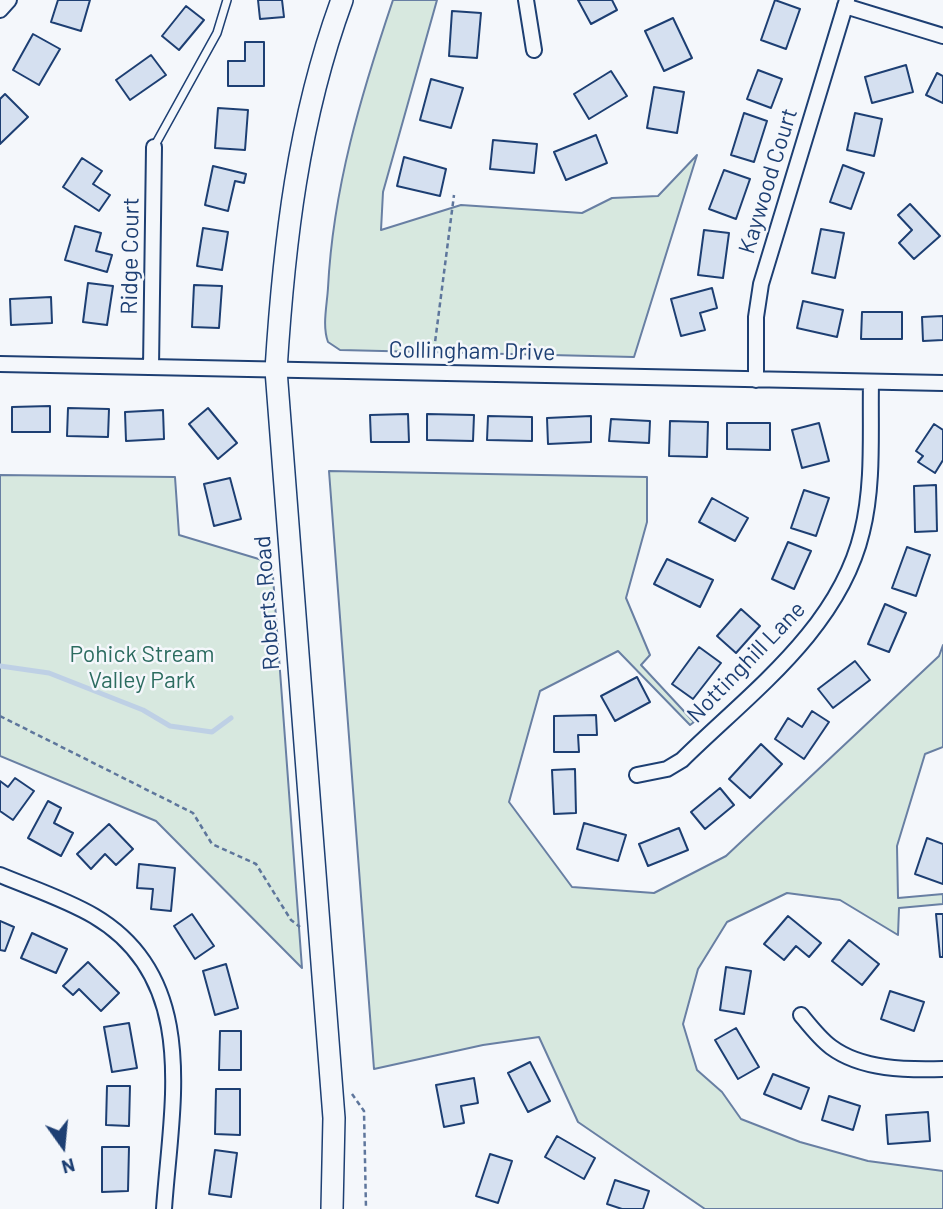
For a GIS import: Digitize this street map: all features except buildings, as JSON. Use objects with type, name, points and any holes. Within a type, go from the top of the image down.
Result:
[{"type":"main road","name":"Roberts Road","points":[[332,1209],[334,1118],[276,370],[282,271],[295,170],[325,46],[342,0]]},
{"type":"street","points":[[0,10],[9,0]]},
{"type":"street","points":[[526,0],[534,50]]},
{"type":"street","points":[[846,3],[943,36]]},
{"type":"street","name":"Kaywood Court","points":[[755,380],[756,317],[761,284],[846,3]]},
{"type":"street","name":"Ridge Court","points":[[151,367],[154,147]]},
{"type":"street","name":"Collingham Drive","points":[[0,364],[943,383]]},
{"type":"street","name":"Nottinghill Lane","points":[[637,775],[667,769],[682,760],[811,634],[842,588],[853,561],[866,513],[871,382]]},
{"type":"street","points":[[0,875],[96,917],[137,951],[152,974],[170,1021],[174,1049],[164,1209]]},
{"type":"street","points":[[801,1015],[831,1047],[857,1059],[891,1068],[943,1069]]},
{"type":"lane","points":[[154,147],[216,33],[227,0]]},
{"type":"path","points":[[431,373],[454,195]]},
{"type":"path","points":[[0,716],[193,813],[212,844],[256,864],[295,925],[319,934]]},
{"type":"path","points":[[349,1088],[364,1111],[366,1209]]},
{"type":"green space","points":[[393,0],[437,0],[383,192],[381,230],[461,205],[582,213],[612,198],[658,196],[697,155],[634,357],[340,350],[328,342],[325,322],[331,251],[342,178],[370,71]]},
{"type":"green space","points":[[329,471],[647,477],[647,522],[626,598],[650,655],[641,665],[694,722],[690,725],[618,651],[540,691],[509,802],[572,887],[654,893],[726,856],[939,656],[943,645],[943,747],[925,754],[897,846],[898,898],[943,894],[943,904],[899,908],[898,935],[840,900],[787,893],[727,922],[698,969],[683,1024],[697,1070],[722,1092],[741,1119],[800,1142],[868,1161],[943,1171],[943,1209],[705,1209],[578,1122],[539,1037],[483,1045],[374,1069]]},
{"type":"green space","name":"Pohick Stream Valley Park","points":[[0,475],[175,477],[179,535],[272,563],[302,968],[156,821],[0,756]]},
{"type":"waterway","points":[[0,666],[49,673],[143,710],[170,726],[212,732],[231,718]]}]
